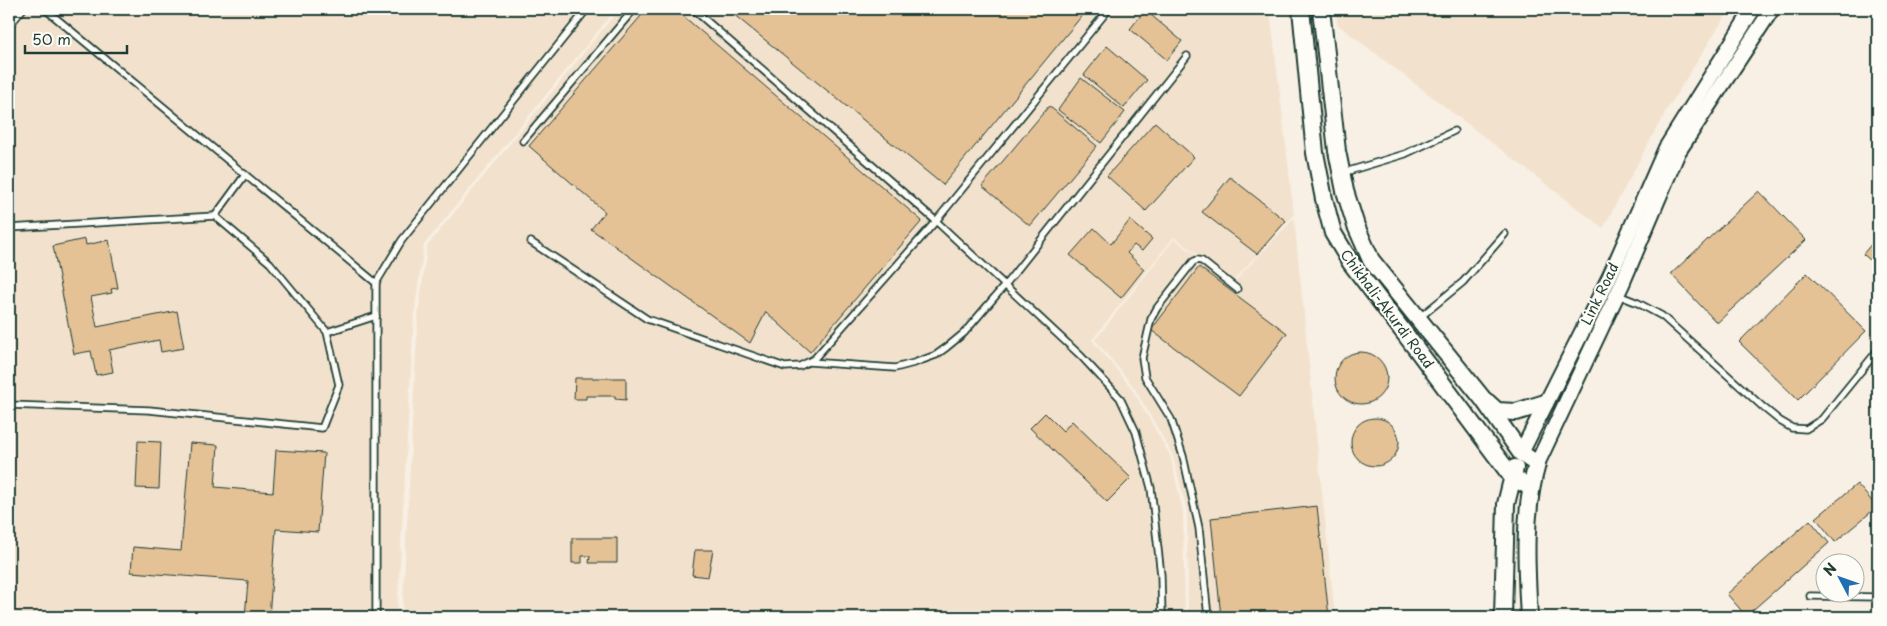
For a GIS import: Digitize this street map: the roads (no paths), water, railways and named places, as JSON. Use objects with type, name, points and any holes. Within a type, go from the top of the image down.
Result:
[{"type":"main road","name":"Chikhali-Akurdi Road","points":[[1301,9],[1315,153],[1333,233],[1351,263],[1512,477],[1530,487]]},
{"type":"main road","name":"Chikhali-Akurdi Road","points":[[1321,9],[1336,141],[1345,191],[1356,226],[1371,260],[1483,399],[1521,453],[1537,464]]},
{"type":"main road","points":[[1483,399],[1497,410],[1516,412],[1545,403]]},
{"type":"main road","name":"Link Road","points":[[1504,617],[1506,504],[1512,477],[1521,453]]},
{"type":"main road","name":"Link Road","points":[[1529,617],[1526,558],[1530,487],[1537,464]]},
{"type":"street","name":"Link Road","points":[[1521,453],[1545,403],[1615,286],[1666,148],[1753,9]]},
{"type":"street","name":"Link Road","points":[[1537,464],[1615,286],[1678,152],[1772,9]]},
{"type":"lane","points":[[9,26],[23,9]]},
{"type":"lane","points":[[45,9],[376,283]]},
{"type":"lane","points":[[376,617],[376,283],[402,240],[587,9]]},
{"type":"lane","points":[[524,141],[634,9]]},
{"type":"lane","points":[[693,9],[936,221],[1081,356],[1120,398],[1136,432],[1151,488],[1161,575],[1162,616],[1111,617]]},
{"type":"lane","points":[[531,242],[648,319],[785,367],[800,366],[814,359],[936,221],[1109,9]]},
{"type":"lane","points":[[808,362],[894,368],[936,355],[964,333],[1005,285],[1187,56]]},
{"type":"lane","points":[[1342,173],[1404,154],[1454,131]]},
{"type":"lane","points":[[215,216],[245,175]]},
{"type":"lane","points":[[9,228],[215,216],[270,263],[327,332],[339,385],[322,428],[149,410],[9,405]]},
{"type":"lane","points":[[1418,319],[1463,282],[1504,234]]},
{"type":"lane","points":[[1208,617],[1199,528],[1184,456],[1171,419],[1145,377],[1142,358],[1151,319],[1157,308],[1192,262],[1197,260],[1202,262],[1237,289]]},
{"type":"lane","points":[[1615,286],[1638,303],[1662,316],[1764,408],[1792,428],[1806,429],[1822,419],[1878,350]]},
{"type":"lane","points":[[327,332],[376,316]]},
{"type":"lane","points":[[1810,596],[1878,597]]}]
